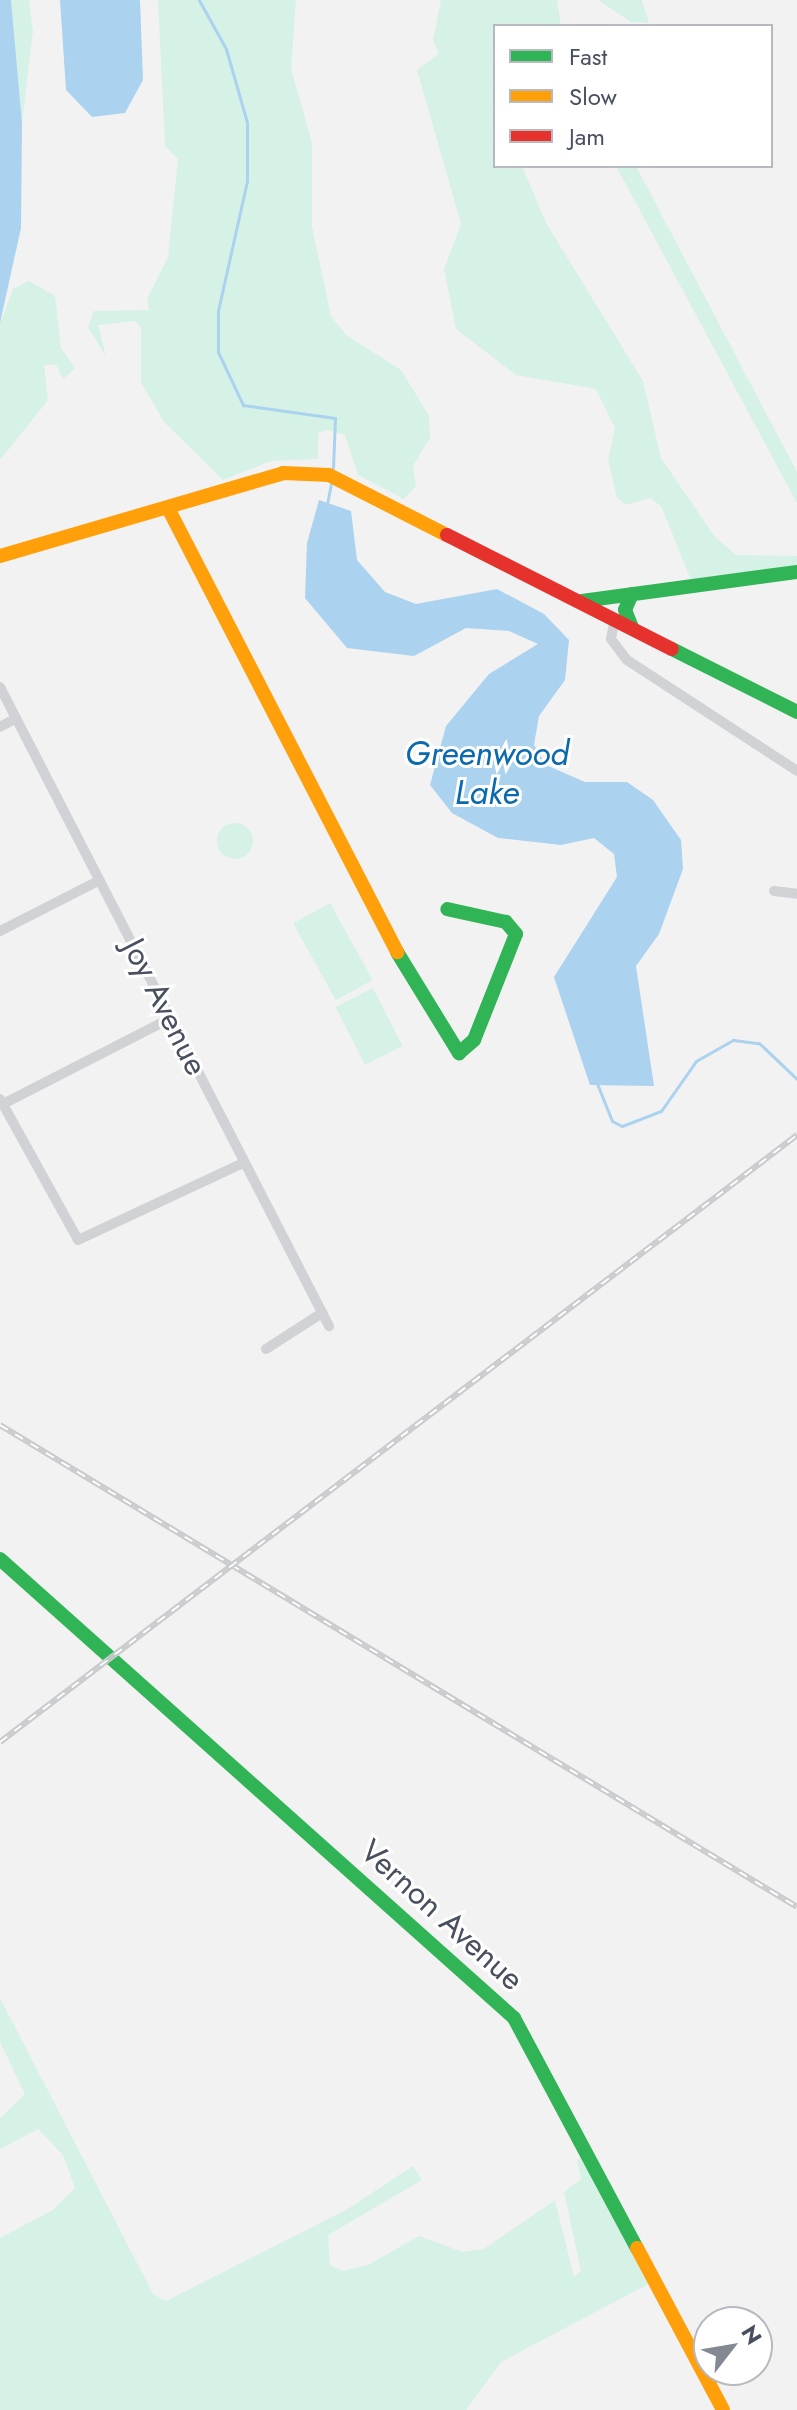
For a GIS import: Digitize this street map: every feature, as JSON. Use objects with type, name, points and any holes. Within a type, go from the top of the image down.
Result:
[{"type":"street","points":[[0,556],[283,473],[311,472],[352,484],[797,712]]},
{"type":"street","points":[[168,508],[431,1017],[459,1053],[474,1040],[516,934],[506,922],[447,909]]},
{"type":"street","points":[[582,601],[797,572]]},
{"type":"street","points":[[632,594],[625,610],[632,627]]},
{"type":"street","points":[[615,618],[611,639],[627,660],[797,771]]},
{"type":"street","name":"Joy Avenue","points":[[0,687],[329,1326]]},
{"type":"street","points":[[0,727],[16,718]]},
{"type":"street","points":[[0,931],[100,880]]},
{"type":"street","points":[[774,891],[797,894]]},
{"type":"street","points":[[171,1018],[1,1102],[78,1240],[245,1162]]},
{"type":"street","points":[[266,1349],[322,1313]]},
{"type":"street","name":"Vernon Avenue","points":[[0,1559],[507,2010],[538,2052],[723,2410]]},
{"type":"green space","points":[[11,0],[29,0],[33,31],[22,123]]},
{"type":"green space","points":[[158,0],[296,0],[291,69],[312,143],[312,227],[331,316],[346,335],[401,370],[429,416],[430,438],[413,466],[416,486],[404,499],[358,475],[345,435],[327,430],[318,433],[318,459],[271,461],[223,480],[164,422],[141,382],[141,328],[135,321],[98,325],[106,356],[88,328],[94,311],[149,310],[147,299],[168,257],[178,159],[165,146]]},
{"type":"green space","points":[[441,0],[557,0],[561,24],[493,24],[493,168],[523,168],[546,223],[643,381],[661,458],[715,537],[736,555],[797,556],[797,565],[691,580],[661,506],[650,498],[626,505],[617,498],[608,459],[615,428],[596,389],[516,375],[456,329],[444,269],[461,224],[417,70],[439,54],[433,40]]},
{"type":"green space","points":[[598,0],[642,0],[649,23],[631,22]]},
{"type":"green space","points":[[617,168],[637,168],[797,472],[797,503]]},
{"type":"green space","points":[[29,281],[55,296],[61,348],[75,368],[63,379],[56,365],[44,365],[48,400],[0,460],[0,323],[13,289]]},
{"type":"green space","points":[[235,823],[247,829],[253,841],[247,853],[235,859],[223,853],[217,841],[223,829]]},
{"type":"green space","points":[[330,903],[373,980],[336,1000],[293,923]]},
{"type":"green space","points":[[373,988],[403,1046],[365,1065],[336,1007]]},
{"type":"green space","points":[[0,1998],[153,2294],[166,2301],[346,2210],[413,2166],[422,2180],[328,2235],[330,2265],[343,2271],[368,2265],[419,2236],[463,2252],[484,2249],[555,2200],[574,2277],[581,2271],[564,2192],[581,2179],[577,2160],[586,2156],[654,2281],[501,2362],[466,2410],[0,2410],[0,2238],[53,2210],[75,2188],[63,2155],[38,2129],[0,2149],[0,2118],[25,2094],[0,2042]]},
{"type":"water","points":[[0,0],[11,0],[22,123],[21,228],[0,323]]},
{"type":"water","points":[[60,0],[140,0],[143,80],[125,113],[92,117],[66,90]]},
{"type":"water","name":"Greenwood Lake","points":[[319,500],[351,511],[357,560],[385,592],[416,604],[497,589],[544,614],[569,640],[565,680],[539,716],[534,745],[546,765],[585,782],[627,782],[653,800],[681,840],[683,869],[659,934],[636,966],[654,1086],[590,1085],[554,977],[617,877],[614,854],[594,838],[561,845],[498,838],[452,813],[430,785],[446,726],[489,674],[538,644],[509,631],[466,628],[414,656],[347,648],[305,598],[307,543]]},
{"type":"waterway","points":[[199,0],[226,49],[247,122],[247,181],[218,311],[218,352],[243,405],[335,418],[333,468]]},
{"type":"waterway","points":[[327,504],[331,484]]},
{"type":"waterway","points":[[596,1081],[612,1121],[622,1126],[661,1111],[696,1061],[733,1040],[759,1043],[797,1079]]},
{"type":"railway","points":[[0,1742],[797,1135]]},
{"type":"railway","points":[[0,1425],[797,1907]]},
{"type":"traffic: fast","points":[[582,601],[797,572]]},
{"type":"traffic: fast","points":[[632,594],[625,610],[632,627]]},
{"type":"traffic: fast","points":[[672,649],[797,712]]},
{"type":"traffic: fast","points":[[397,952],[459,1053],[474,1040],[516,934],[506,922],[447,909]]},
{"type":"traffic: fast","points":[[0,1559],[514,2018],[637,2248]]},
{"type":"traffic: slow","points":[[0,556],[283,473],[329,475],[447,535]]},
{"type":"traffic: slow","points":[[168,508],[397,952]]},
{"type":"traffic: slow","points":[[637,2248],[723,2410]]},
{"type":"traffic: jam","points":[[447,535],[672,649]]}]
